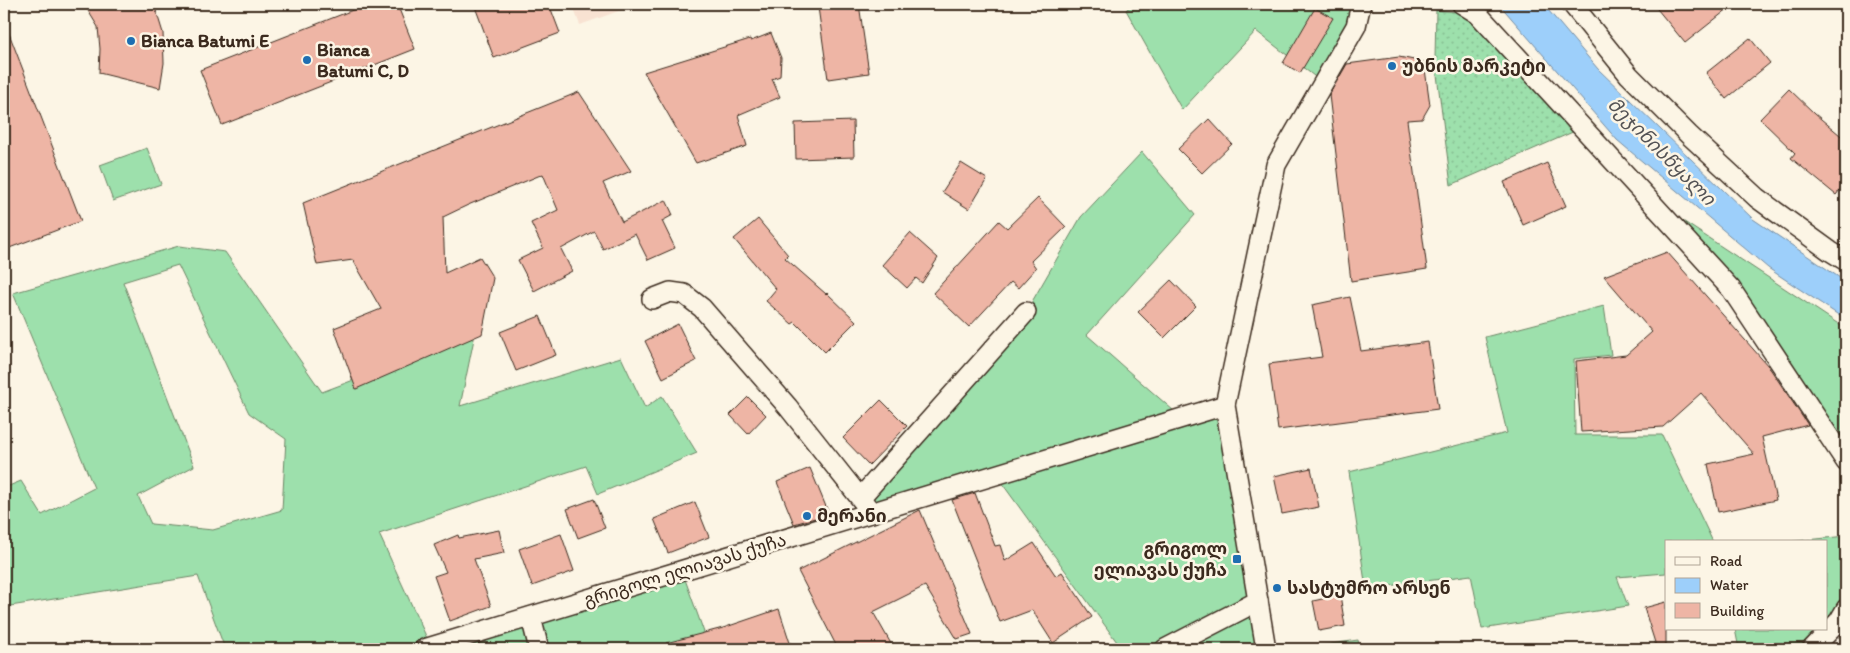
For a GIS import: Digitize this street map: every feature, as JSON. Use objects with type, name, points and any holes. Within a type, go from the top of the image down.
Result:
[{"type":"street","points":[[1266,649],[1225,405],[1276,165],[1356,26],[1361,4]]},
{"type":"street","points":[[1462,4],[1478,14],[1731,289],[1846,462]]},
{"type":"street","points":[[1572,4],[1629,75],[1689,135],[1757,198],[1846,261]]},
{"type":"street","points":[[652,299],[670,292],[684,294],[702,308],[788,407],[872,513]]},
{"type":"street","points":[[860,497],[1026,312]]},
{"type":"street","name":"გრიგოლ ელიავას ქუჩა","points":[[424,649],[1225,405]]},
{"type":"street","points":[[1165,649],[1258,601]]},
{"type":"street","points":[[1812,649],[1840,621],[1846,608]]},
{"type":"street","points":[[531,617],[539,649]]},
{"type":"shaded area","points":[[572,4],[638,4],[580,25]]},
{"type":"green space","points":[[1133,4],[1361,4],[1323,83],[1256,31],[1182,110],[1126,10]]},
{"type":"green space","points":[[1436,10],[1478,14],[1582,128],[1451,185],[1435,59]]},
{"type":"green space","points":[[147,148],[161,184],[113,201],[100,165]]},
{"type":"green space","points":[[1142,152],[1195,215],[1087,335],[1182,418],[1225,405],[1266,649],[1122,649],[996,475],[872,513],[861,497],[1026,312],[1081,217]]},
{"type":"green space","points":[[1645,196],[1846,329],[1846,462],[1731,289]]},
{"type":"green space","points":[[179,246],[225,252],[322,392],[475,334],[460,406],[621,357],[645,408],[662,396],[697,453],[598,494],[586,466],[379,534],[431,647],[682,571],[710,649],[225,649],[198,576],[4,607],[4,488],[21,481],[42,515],[94,488],[13,293]],"holes":[[[178,265],[249,413],[286,439],[282,510],[213,530],[151,524],[138,496],[194,466],[123,282]]]},
{"type":"green space","points":[[1604,306],[1611,355],[1574,359],[1575,435],[1662,435],[1712,540],[1665,540],[1665,573],[1617,577],[1628,606],[1482,629],[1471,575],[1366,589],[1349,472],[1507,433],[1485,337]]},
{"type":"green space","points":[[1846,536],[1846,637],[1840,622],[1812,649],[1739,649],[1735,630],[1828,630],[1828,540],[1807,540]]},
{"type":"green space","points":[[1358,640],[1360,649],[1298,649]]},
{"type":"water","name":"მეჯინისწყალი","points":[[1499,4],[1543,4],[1598,69],[1753,219],[1846,282],[1846,320],[1768,268],[1617,140]]},
{"type":"building","name":"Bianca Batumi E","points":[[84,4],[154,4],[163,33],[164,63],[160,88],[99,73],[100,49],[98,27]]},
{"type":"building","name":"Bianca Batumi C, D","points":[[368,4],[397,4],[415,49],[222,125],[200,70]]},
{"type":"building","points":[[474,4],[549,4],[560,33],[494,58]]},
{"type":"building","points":[[859,4],[869,73],[828,79],[818,7]]},
{"type":"building","points":[[1653,4],[1734,4],[1685,43]]},
{"type":"building","points":[[1315,8],[1333,18],[1300,73],[1283,63]]},
{"type":"building","points":[[4,23],[81,221],[4,250]]},
{"type":"building","points":[[771,33],[781,58],[780,76],[772,79],[780,97],[738,115],[747,146],[696,163],[644,72],[750,39],[751,41]]},
{"type":"building","points":[[1750,38],[1770,63],[1726,99],[1706,73]]},
{"type":"building","points":[[1399,57],[1424,62],[1430,105],[1422,119],[1407,120],[1427,269],[1351,281],[1329,95],[1347,64]]},
{"type":"building","points":[[1789,89],[1846,140],[1846,182],[1836,195],[1791,158],[1795,153],[1760,119]]},
{"type":"building","points":[[579,92],[631,171],[603,183],[622,222],[666,200],[673,215],[662,221],[675,248],[648,260],[635,234],[603,249],[594,231],[561,249],[572,271],[534,291],[518,260],[543,248],[531,223],[558,210],[543,174],[468,205],[443,217],[445,273],[480,257],[493,278],[482,334],[356,389],[334,328],[381,309],[353,260],[317,265],[303,203]]},
{"type":"building","points":[[1209,119],[1232,144],[1202,173],[1178,149]]},
{"type":"building","points":[[853,121],[854,157],[796,159],[795,123]]},
{"type":"building","points":[[961,163],[987,179],[969,209],[942,192]]},
{"type":"building","points":[[1547,163],[1566,206],[1523,225],[1504,182]]},
{"type":"building","points":[[1038,198],[1066,227],[1031,261],[1036,268],[1018,288],[1011,282],[969,327],[933,293],[999,221],[1007,228]]},
{"type":"building","points":[[758,219],[788,255],[785,258],[827,293],[856,321],[825,352],[795,322],[792,324],[766,301],[776,289],[734,239]]},
{"type":"building","points":[[910,233],[938,258],[922,283],[916,278],[907,288],[882,265]]},
{"type":"building","points":[[1667,252],[1769,367],[1808,425],[1762,437],[1776,500],[1718,512],[1708,464],[1754,454],[1701,393],[1663,427],[1581,432],[1576,361],[1626,355],[1652,332],[1604,276]]},
{"type":"building","points":[[1171,280],[1196,306],[1164,338],[1138,312]]},
{"type":"building","points":[[1350,297],[1361,351],[1428,342],[1438,409],[1278,430],[1269,364],[1322,357],[1312,305]]},
{"type":"building","points":[[540,316],[556,355],[516,371],[500,332]]},
{"type":"building","points":[[678,324],[696,361],[663,378],[645,341]]},
{"type":"building","points":[[748,397],[766,415],[748,434],[730,415]]},
{"type":"building","points":[[881,400],[907,426],[869,465],[843,438]]},
{"type":"building","points":[[810,468],[829,514],[794,524],[777,482]]},
{"type":"building","points":[[1311,468],[1319,507],[1282,514],[1274,476]]},
{"type":"building","points":[[975,493],[995,546],[1000,545],[1005,561],[1034,543],[1056,576],[1062,572],[1092,617],[1053,643],[1032,610],[1000,622],[952,500]]},
{"type":"building","points":[[594,499],[605,528],[578,538],[567,509]]},
{"type":"building","points":[[695,502],[709,537],[668,553],[654,519]]},
{"type":"building","points":[[920,510],[972,634],[957,639],[925,586],[873,612],[894,649],[838,649],[798,571]]},
{"type":"building","points":[[499,530],[504,553],[474,559],[491,606],[450,621],[434,576],[446,572],[434,545],[458,535],[459,538]]},
{"type":"building","points":[[561,534],[574,571],[532,586],[519,549]]},
{"type":"building","points":[[1340,595],[1345,626],[1319,631],[1313,601]]},
{"type":"building","points":[[1665,602],[1666,649],[1657,649],[1644,608]]},
{"type":"building","points":[[779,609],[792,649],[667,649],[666,643],[723,628]]},
{"type":"place","name":"Bianca Batumi E","points":[[131,41]]},
{"type":"place","name":"Bianca Batumi C, D","points":[[307,60]]},
{"type":"place","name":"უბნის მარკეტი","points":[[1392,66]]},
{"type":"place","name":"მერანი","points":[[807,516]]},
{"type":"place","name":"გრიგოლ ელიავას ქუჩა","points":[[1237,559]]},
{"type":"place","name":"სასტუმრო არსენ","points":[[1277,588]]}]
